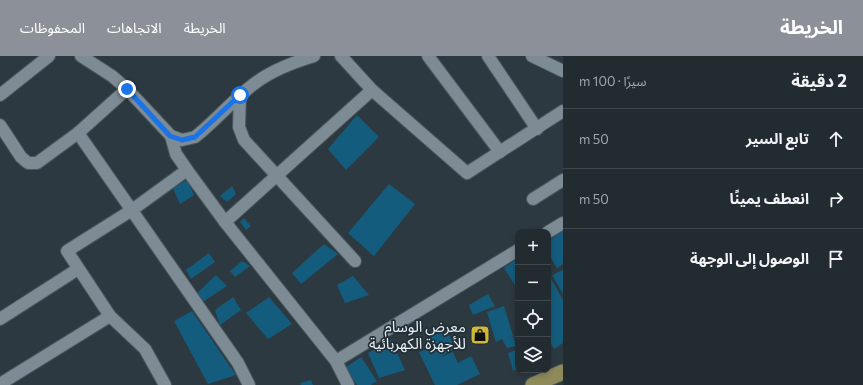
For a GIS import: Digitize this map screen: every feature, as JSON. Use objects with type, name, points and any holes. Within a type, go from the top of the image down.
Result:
[{"type":"main road","points":[[532,385],[563,372]]},
{"type":"street","points":[[0,95],[50,56]]},
{"type":"street","points":[[81,56],[112,76],[127,89],[170,136],[176,154],[187,170],[225,222],[336,361],[348,385]]},
{"type":"street","points":[[170,136],[182,140],[195,137],[257,81],[295,61],[314,56]]},
{"type":"street","points":[[341,56],[372,90],[467,173],[563,111]]},
{"type":"street","points":[[428,56],[500,152]]},
{"type":"street","points":[[488,56],[537,129]]},
{"type":"street","points":[[532,56],[563,72]]},
{"type":"street","points":[[0,125],[21,158],[33,163],[41,161],[78,133],[127,89]]},
{"type":"street","points":[[225,222],[372,90]]},
{"type":"street","points":[[240,95],[239,127],[241,134],[249,146],[355,261]]},
{"type":"street","points":[[78,133],[238,363],[249,385]]},
{"type":"street","points":[[165,385],[145,349],[110,316],[67,251],[132,210],[187,170]]},
{"type":"street","points":[[533,199],[563,180]]},
{"type":"street","points":[[551,230],[563,223]]},
{"type":"street","points":[[336,361],[515,252]]},
{"type":"street","points":[[0,319],[78,269]]},
{"type":"street","points":[[0,384],[110,316]]},
{"type":"building","points":[[357,115],[379,137],[346,170],[328,149]]},
{"type":"building","points":[[187,180],[194,195],[180,204],[173,188]]},
{"type":"building","points":[[389,184],[415,204],[374,256],[348,233]]},
{"type":"building","points":[[232,186],[236,194],[227,202],[220,196]]},
{"type":"building","points":[[244,218],[251,226],[246,230],[240,222]]},
{"type":"building","points":[[563,231],[563,264],[557,268],[551,258],[551,239]]},
{"type":"building","points":[[324,244],[338,254],[301,284],[292,273]]},
{"type":"building","points":[[209,253],[215,262],[191,279],[186,270]]},
{"type":"building","points":[[515,260],[515,285],[504,268]]},
{"type":"building","points":[[242,261],[250,266],[235,277],[230,271]]},
{"type":"building","points":[[563,270],[563,294],[552,275]]},
{"type":"building","points":[[216,275],[227,286],[204,301],[195,295]]},
{"type":"building","points":[[353,276],[369,295],[345,303],[337,285]]},
{"type":"building","points":[[551,278],[563,300],[563,343],[554,349],[551,344]]},
{"type":"building","points":[[488,294],[495,306],[473,315],[469,305]]},
{"type":"building","points":[[233,297],[241,310],[220,325],[215,310]]},
{"type":"building","points":[[269,297],[292,324],[268,339],[246,313]]},
{"type":"building","points":[[504,306],[515,346],[507,348],[502,339],[496,342],[487,312]]},
{"type":"building","points":[[192,311],[236,375],[208,384],[174,321]]},
{"type":"building","points":[[445,329],[456,348],[438,358],[453,352],[458,363],[471,356],[480,374],[457,385],[435,385],[419,352],[428,349],[425,340]]},
{"type":"building","points":[[391,340],[405,370],[379,378],[368,353]]},
{"type":"building","points":[[515,351],[515,370],[513,371],[508,353]]},
{"type":"building","points":[[361,357],[377,381],[371,385],[357,385],[345,368]]},
{"type":"building","points":[[311,380],[313,385],[301,385],[300,383]]},
{"type":"place","name":"معرض الوسام للأجهزة الكهربائية","points":[[480,335]]},
{"type":"route","points":[[127,89],[170,136],[182,140],[189,140],[201,133],[240,95]]}]
